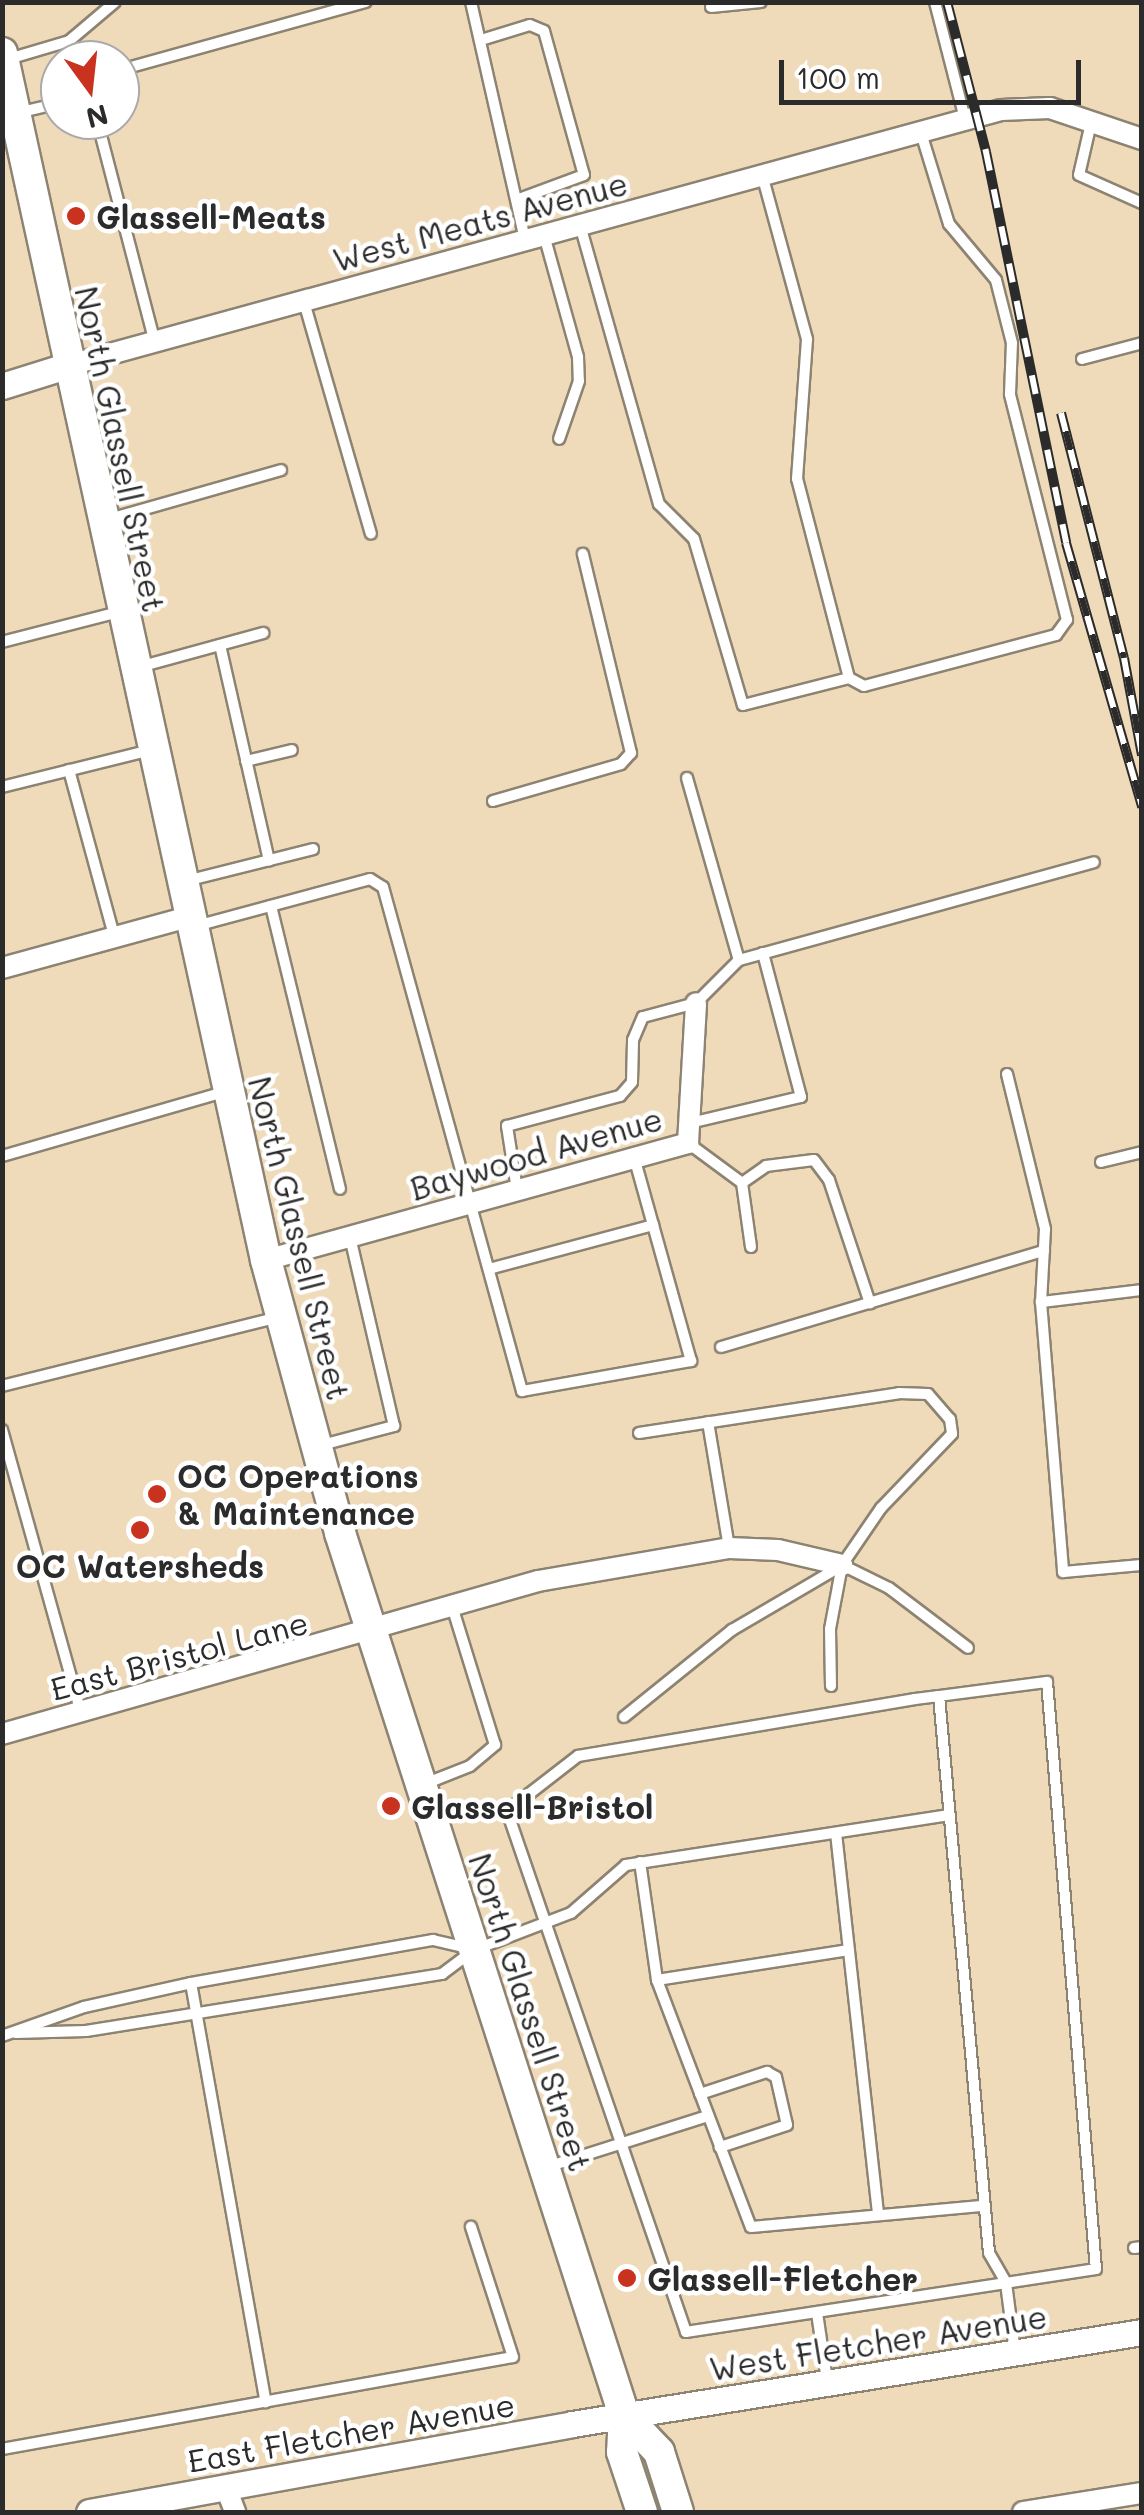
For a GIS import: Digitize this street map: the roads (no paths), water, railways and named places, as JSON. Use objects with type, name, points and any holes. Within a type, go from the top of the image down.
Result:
[{"type":"main road","name":"North Glassell Street","points":[[3,56],[19,165],[280,1316],[372,1632],[624,2415],[622,2452],[642,2512]]},
{"type":"main road","name":"North Glassell Street","points":[[624,2415],[659,2452],[678,2512]]},
{"type":"street","name":"West Meats Avenue","points":[[66,366],[965,118],[1050,108],[1142,139]]},
{"type":"street","points":[[2,386],[66,366]]},
{"type":"street","points":[[2,968],[114,937],[190,923]]},
{"type":"street","name":"Baywood Avenue","points":[[266,1260],[634,1157],[688,1133],[696,1002]]},
{"type":"street","name":"East Bristol Lane","points":[[2,1734],[372,1632],[538,1580],[729,1548],[778,1550],[842,1566]]},
{"type":"street","name":"West Fletcher Avenue","points":[[624,2415],[1142,2332]]},
{"type":"street","name":"East Fletcher Avenue","points":[[88,2512],[230,2500],[624,2415]]},
{"type":"street","points":[[1023,2512],[1142,2493]]},
{"type":"lane","points":[[3,56],[69,41],[115,2]]},
{"type":"lane","points":[[140,64],[366,2]]},
{"type":"lane","points":[[470,2],[516,200],[535,237],[578,358],[579,381],[558,439]]},
{"type":"lane","points":[[711,7],[761,2]]},
{"type":"lane","points":[[935,2],[965,118]]},
{"type":"lane","points":[[481,40],[530,26],[544,31],[584,176],[516,200]]},
{"type":"lane","points":[[14,114],[40,108]]},
{"type":"lane","points":[[1091,123],[1079,175],[1142,203]]},
{"type":"lane","points":[[580,224],[658,504],[694,539],[743,705],[849,678],[864,686],[1056,636],[1067,620],[1010,394],[1012,343],[996,280],[950,224],[914,132]]},
{"type":"lane","points":[[102,140],[155,342]]},
{"type":"lane","points":[[762,174],[806,339],[797,479],[849,678]]},
{"type":"lane","points":[[304,301],[371,534]]},
{"type":"lane","points":[[1082,360],[1142,343]]},
{"type":"lane","points":[[100,522],[281,470]]},
{"type":"lane","points":[[493,801],[621,764],[632,753],[583,554]]},
{"type":"lane","points":[[2,642],[120,611]]},
{"type":"lane","points":[[133,668],[264,633]]},
{"type":"lane","points":[[220,645],[268,860]]},
{"type":"lane","points":[[2,787],[151,750]]},
{"type":"lane","points":[[246,761],[292,750]]},
{"type":"lane","points":[[69,770],[114,937]]},
{"type":"lane","points":[[687,778],[738,960]]},
{"type":"lane","points":[[180,882],[313,850]]},
{"type":"lane","points":[[517,1190],[507,1126],[620,1096],[632,1082],[633,1040],[644,1017],[696,1002],[738,960],[1094,862]]},
{"type":"lane","points":[[190,923],[271,906],[370,878],[383,887],[522,1391],[691,1360],[634,1157]]},
{"type":"lane","points":[[271,906],[340,1189]]},
{"type":"lane","points":[[751,1247],[742,1183],[688,1133],[801,1096],[763,954]]},
{"type":"lane","points":[[1007,1074],[1045,1229],[1041,1302],[1063,1572],[1142,1565]]},
{"type":"lane","points":[[2,1156],[228,1091]]},
{"type":"lane","points":[[1101,1162],[1142,1152]]},
{"type":"lane","points":[[742,1183],[766,1166],[814,1160],[829,1180],[870,1303]]},
{"type":"lane","points":[[489,1269],[653,1224]]},
{"type":"lane","points":[[316,1447],[394,1426],[350,1236]]},
{"type":"lane","points":[[721,1347],[1044,1251]]},
{"type":"lane","points":[[1041,1302],[1142,1290]]},
{"type":"lane","points":[[2,1386],[280,1316]]},
{"type":"lane","points":[[638,1433],[899,1392],[928,1394],[950,1419],[952,1434],[880,1508],[842,1566],[830,1628],[831,1686]]},
{"type":"lane","points":[[708,1422],[729,1548]]},
{"type":"lane","points":[[2,1430],[82,1712]]},
{"type":"lane","points":[[842,1566],[889,1588],[968,1648]]},
{"type":"lane","points":[[624,1717],[732,1630],[842,1566]]},
{"type":"lane","points":[[421,1786],[470,1766],[495,1745],[452,1606]]},
{"type":"lane","points":[[1047,1682],[1096,2269],[686,2332],[507,1811],[578,1756],[938,1696],[1047,1682]]},
{"type":"lane","points":[[938,1696],[989,2253],[1006,2284],[1016,2352]]},
{"type":"lane","points":[[16,2033],[86,2031],[442,1974],[474,1950],[571,1913],[626,1865],[949,1815]]},
{"type":"lane","points":[[836,1833],[878,2213]]},
{"type":"lane","points":[[640,1862],[656,1980],[751,2228],[984,2206]]},
{"type":"lane","points":[[2,2036],[84,2007],[192,1983],[433,1940],[474,1950]]},
{"type":"lane","points":[[656,1980],[849,1950]]},
{"type":"lane","points":[[192,1983],[266,2402]]},
{"type":"lane","points":[[700,2094],[766,2072],[776,2077],[787,2125],[720,2147]]},
{"type":"lane","points":[[544,2168],[708,2116]]},
{"type":"lane","points":[[2,2449],[513,2356],[472,2228]]},
{"type":"lane","points":[[818,2313],[827,2382]]},
{"type":"railway","points":[[947,2],[986,152],[1066,543],[1142,807]]},
{"type":"railway","points":[[1061,413],[1124,658],[1142,755]]},
{"type":"place","name":"Glassell-Meats","points":[[76,216]]},
{"type":"place","name":"OC Operations & Maintenance","points":[[157,1494]]},
{"type":"place","name":"OC Watersheds","points":[[140,1530]]},
{"type":"place","name":"Glassell-Bristol","points":[[391,1806]]},
{"type":"place","name":"Glassell-Fletcher","points":[[627,2278]]}]
